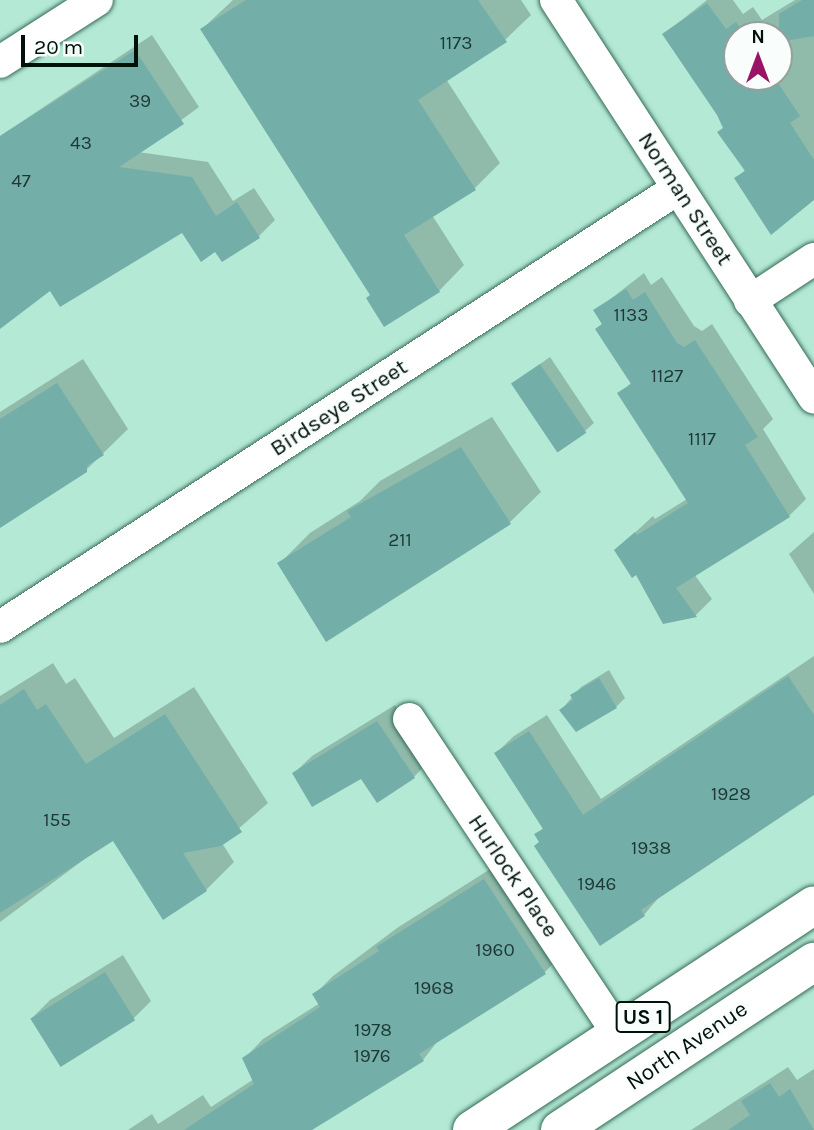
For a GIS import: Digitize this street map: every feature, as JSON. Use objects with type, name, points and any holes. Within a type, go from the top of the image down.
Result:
[{"type":"main road","name":"North Avenue","points":[[472,1130],[814,905]]},
{"type":"main road","name":"North Avenue","points":[[560,1130],[814,962]]},
{"type":"street","points":[[0,62],[97,0]]},
{"type":"street","name":"Norman Street","points":[[556,0],[814,398]]},
{"type":"street","name":"Birdseye Street","points":[[0,627],[677,189]]},
{"type":"street","points":[[750,301],[814,259]]},
{"type":"street","name":"Hurlock Place","points":[[409,719],[618,1033]]},
{"type":"building","points":[[246,0],[478,0],[507,42],[418,100],[476,190],[404,235],[440,292],[384,327],[366,298],[370,295],[200,29]]},
{"type":"building","points":[[802,0],[814,0],[814,36],[793,40],[793,21],[779,21],[779,14]]},
{"type":"building","points":[[707,3],[723,25],[723,91],[783,91],[800,116],[790,123],[814,160],[814,200],[771,235],[734,178],[745,171],[717,132],[723,128],[717,115],[662,34]]},
{"type":"building","points":[[135,50],[184,124],[119,167],[192,177],[216,216],[237,202],[260,238],[222,262],[215,252],[201,262],[182,233],[60,307],[50,291],[0,329],[0,136]]},
{"type":"building","points":[[626,289],[633,300],[645,292],[677,343],[684,347],[695,340],[758,437],[745,445],[790,517],[676,588],[697,617],[663,624],[636,575],[632,578],[614,550],[635,532],[637,535],[688,503],[617,393],[631,384],[595,329],[602,324],[593,310]]},
{"type":"building","points":[[540,364],[586,433],[557,452],[511,384]]},
{"type":"building","points":[[57,383],[104,455],[87,466],[87,472],[0,528],[0,419]]},
{"type":"building","points":[[461,447],[511,524],[326,642],[277,563],[351,517],[347,511]]},
{"type":"building","points":[[788,676],[814,715],[814,795],[641,910],[645,916],[600,946],[534,846],[539,842],[534,834],[543,829],[494,753],[529,731],[583,815]]},
{"type":"building","points":[[599,678],[617,708],[576,732],[559,710],[573,700],[570,695]]},
{"type":"building","points":[[24,689],[37,710],[46,704],[86,764],[165,714],[242,832],[221,846],[183,853],[207,891],[163,920],[113,841],[0,913],[0,705]]},
{"type":"building","points":[[377,721],[415,778],[377,803],[361,779],[312,807],[292,773]]},
{"type":"building","points":[[484,879],[546,974],[419,1054],[424,1061],[312,1130],[184,1130],[254,1084],[242,1058],[320,1007],[312,994],[379,951],[376,947]]},
{"type":"building","points":[[105,972],[135,1020],[61,1067],[30,1019]]},
{"type":"building","points":[[770,1083],[779,1097],[790,1089],[814,1130],[728,1130],[750,1115],[741,1101]]}]
